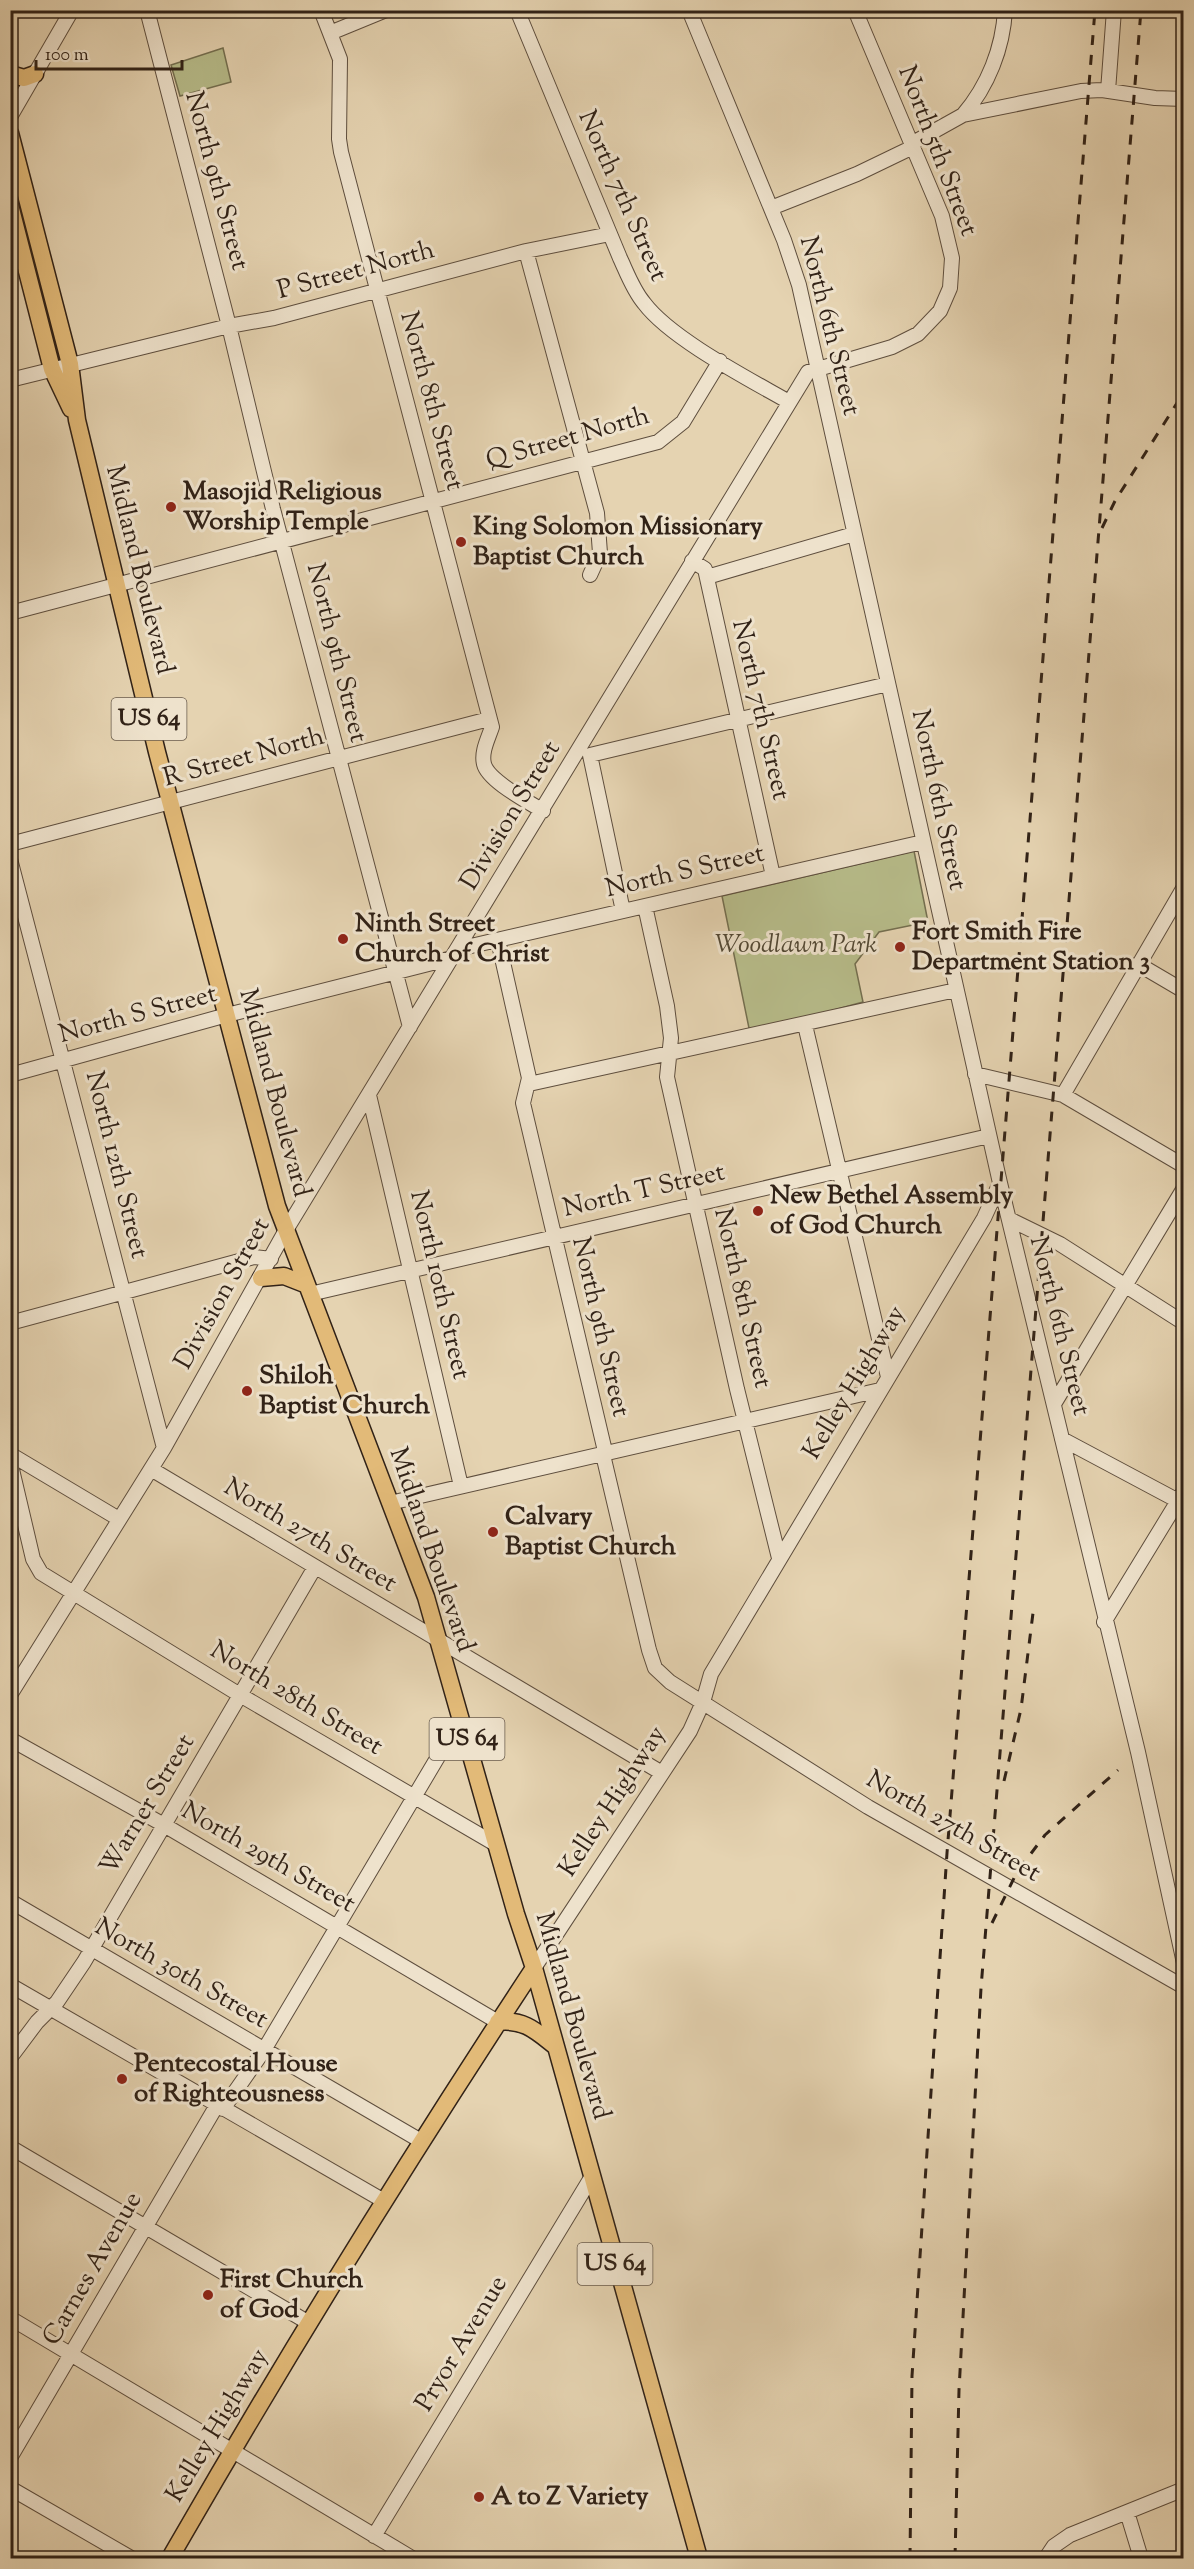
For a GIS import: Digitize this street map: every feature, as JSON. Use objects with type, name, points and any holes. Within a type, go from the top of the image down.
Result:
[{"type":"main road","points":[[10,74],[24,78],[35,74]]},
{"type":"main road","name":"Midland Boulevard","points":[[10,133],[70,364],[76,420],[116,585],[277,1206],[426,1597],[534,1968],[699,2559]]},
{"type":"main road","name":"Midland Boulevard","points":[[10,206],[52,369],[76,420]]},
{"type":"main road","points":[[261,1278],[288,1277],[308,1289]]},
{"type":"main road","name":"Kelley Highway","points":[[170,2559],[231,2451],[384,2200],[534,1968]]},
{"type":"main road","points":[[498,2022],[514,2020],[525,2023],[555,2047]]},
{"type":"street","points":[[10,117],[72,10]]},
{"type":"street","name":"North 9th Street","points":[[147,10],[282,542],[410,1027]]},
{"type":"street","name":"North 8th Street","points":[[321,10],[340,59],[340,146],[492,727],[484,754],[485,768],[499,782],[543,811]]},
{"type":"street","points":[[330,33],[386,10]]},
{"type":"street","name":"North 7th Street","points":[[517,10],[610,234],[633,287],[645,306],[678,334],[789,402]]},
{"type":"street","name":"North 6th Street","points":[[689,10],[793,264],[1000,1184],[1104,1622],[1138,1752],[1184,1963]]},
{"type":"street","name":"North 5th Street","points":[[818,368],[905,342],[924,329],[940,311],[950,288],[950,244],[942,216],[855,10]]},
{"type":"street","points":[[771,208],[857,174],[912,146],[963,115],[972,105],[992,68],[1002,38],[1005,10]]},
{"type":"street","points":[[1108,91],[1114,10]]},
{"type":"street","points":[[963,115],[1081,91],[1108,91],[1184,99]]},
{"type":"street","name":"P Street North","points":[[10,380],[229,326],[274,318],[526,251],[610,234]]},
{"type":"street","points":[[526,251],[584,462],[601,538],[600,553],[590,575]]},
{"type":"street","name":"Q Street North","points":[[10,613],[663,440],[683,422],[720,361]]},
{"type":"street","name":"Division Street","points":[[10,1695],[164,1448],[286,1230],[543,811],[585,752],[692,561],[808,372],[818,368]]},
{"type":"street","points":[[706,578],[854,534]]},
{"type":"street","name":"North 7th Street","points":[[692,561],[705,569],[773,876]]},
{"type":"street","points":[[623,911],[585,752],[888,684]]},
{"type":"street","name":"R Street North","points":[[10,844],[489,718]]},
{"type":"street","name":"North S Street","points":[[10,1075],[228,1015],[395,974],[498,940],[923,842]]},
{"type":"street","name":"North 12th Street","points":[[10,859],[65,1060],[164,1448]]},
{"type":"street","points":[[1058,1093],[1184,887]]},
{"type":"street","name":"North 8th Street","points":[[645,906],[667,1006],[670,1053],[667,1077],[745,1420],[779,1558]]},
{"type":"street","name":"North 9th Street","points":[[498,940],[529,1084],[523,1097],[523,1103],[653,1663],[661,1675],[703,1702]]},
{"type":"street","points":[[1138,964],[1184,991]]},
{"type":"street","points":[[529,1084],[956,990]]},
{"type":"street","points":[[805,1025],[888,1377]]},
{"type":"street","points":[[975,1074],[1058,1093],[1184,1166]]},
{"type":"street","name":"North 10th Street","points":[[369,1095],[461,1486]]},
{"type":"street","name":"North T Street","points":[[308,1289],[555,1237],[989,1136]]},
{"type":"street","name":"Kelley Highway","points":[[534,1968],[690,1731],[703,1702],[711,1674],[984,1218],[1000,1184]]},
{"type":"street","points":[[1054,1404],[1184,1188]]},
{"type":"street","points":[[1009,1219],[1060,1244],[1124,1287],[1184,1323]]},
{"type":"street","points":[[10,1323],[254,1257],[271,1259]]},
{"type":"street","points":[[390,1503],[880,1390]]},
{"type":"street","points":[[1062,1439],[1181,1499],[1104,1622]]},
{"type":"street","points":[[10,1454],[119,1519]]},
{"type":"street","name":"North 28th Street","points":[[10,1461],[36,1567],[41,1573],[240,1695],[497,1845]]},
{"type":"street","name":"North 27th Street","points":[[151,1469],[662,1773]]},
{"type":"street","name":"Warner Street","points":[[10,2058],[37,2022],[50,2009],[91,1949],[315,1567]]},
{"type":"street","name":"North 27th Street","points":[[703,1702],[868,1807],[1184,1987]]},
{"type":"street","name":"Carnes Avenue","points":[[10,2458],[146,2226],[220,2107],[264,2050],[460,1718]]},
{"type":"street","name":"North 29th Street","points":[[10,1739],[164,1825],[498,2022]]},
{"type":"street","name":"North 30th Street","points":[[10,1901],[421,2141]]},
{"type":"street","points":[[10,1985],[384,2200]]},
{"type":"street","points":[[10,2147],[309,2323]]},
{"type":"street","name":"Pryor Avenue","points":[[374,2536],[591,2178]]},
{"type":"street","points":[[10,2318],[72,2353],[412,2559]]},
{"type":"street","points":[[10,2488],[131,2559]]},
{"type":"street","points":[[1046,2559],[1054,2546],[1070,2535],[1184,2489]]},
{"type":"street","points":[[1127,2512],[1141,2559]]},
{"type":"green space","points":[[223,48],[231,82],[180,96],[171,65]]},
{"type":"green space","name":"Woodlawn Park","points":[[914,851],[928,922],[879,932],[855,964],[863,1002],[750,1033],[722,896]]},
{"type":"railway","points":[[910,2558],[912,2376],[947,1853],[1095,10]]},
{"type":"railway","points":[[955,2558],[959,2390],[981,1988],[1141,10]]},
{"type":"railway","points":[[1102,528],[1115,501],[1184,392]]},
{"type":"railway","points":[[1004,1781],[1021,1709],[1034,1605]]},
{"type":"railway","points":[[992,1923],[1017,1872],[1045,1835],[1118,1770]]},
{"type":"place","name":"Masojid Religious Worship Temple","points":[[171,507]]},
{"type":"place","name":"King Solomon Missionary Baptist Church","points":[[461,542]]},
{"type":"place","name":"Ninth Street Church of Christ","points":[[343,939]]},
{"type":"place","name":"Fort Smith Fire Department Station 3","points":[[900,947]]},
{"type":"place","name":"New Bethel Assembly of God Church","points":[[758,1211]]},
{"type":"place","name":"Shiloh Baptist Church","points":[[247,1391]]},
{"type":"place","name":"Calvary Baptist Church","points":[[493,1532]]},
{"type":"place","name":"Pentecostal House of Righteousness","points":[[122,2079]]},
{"type":"place","name":"First Church of God","points":[[208,2295]]},
{"type":"place","name":"A to Z Variety","points":[[479,2497]]}]
